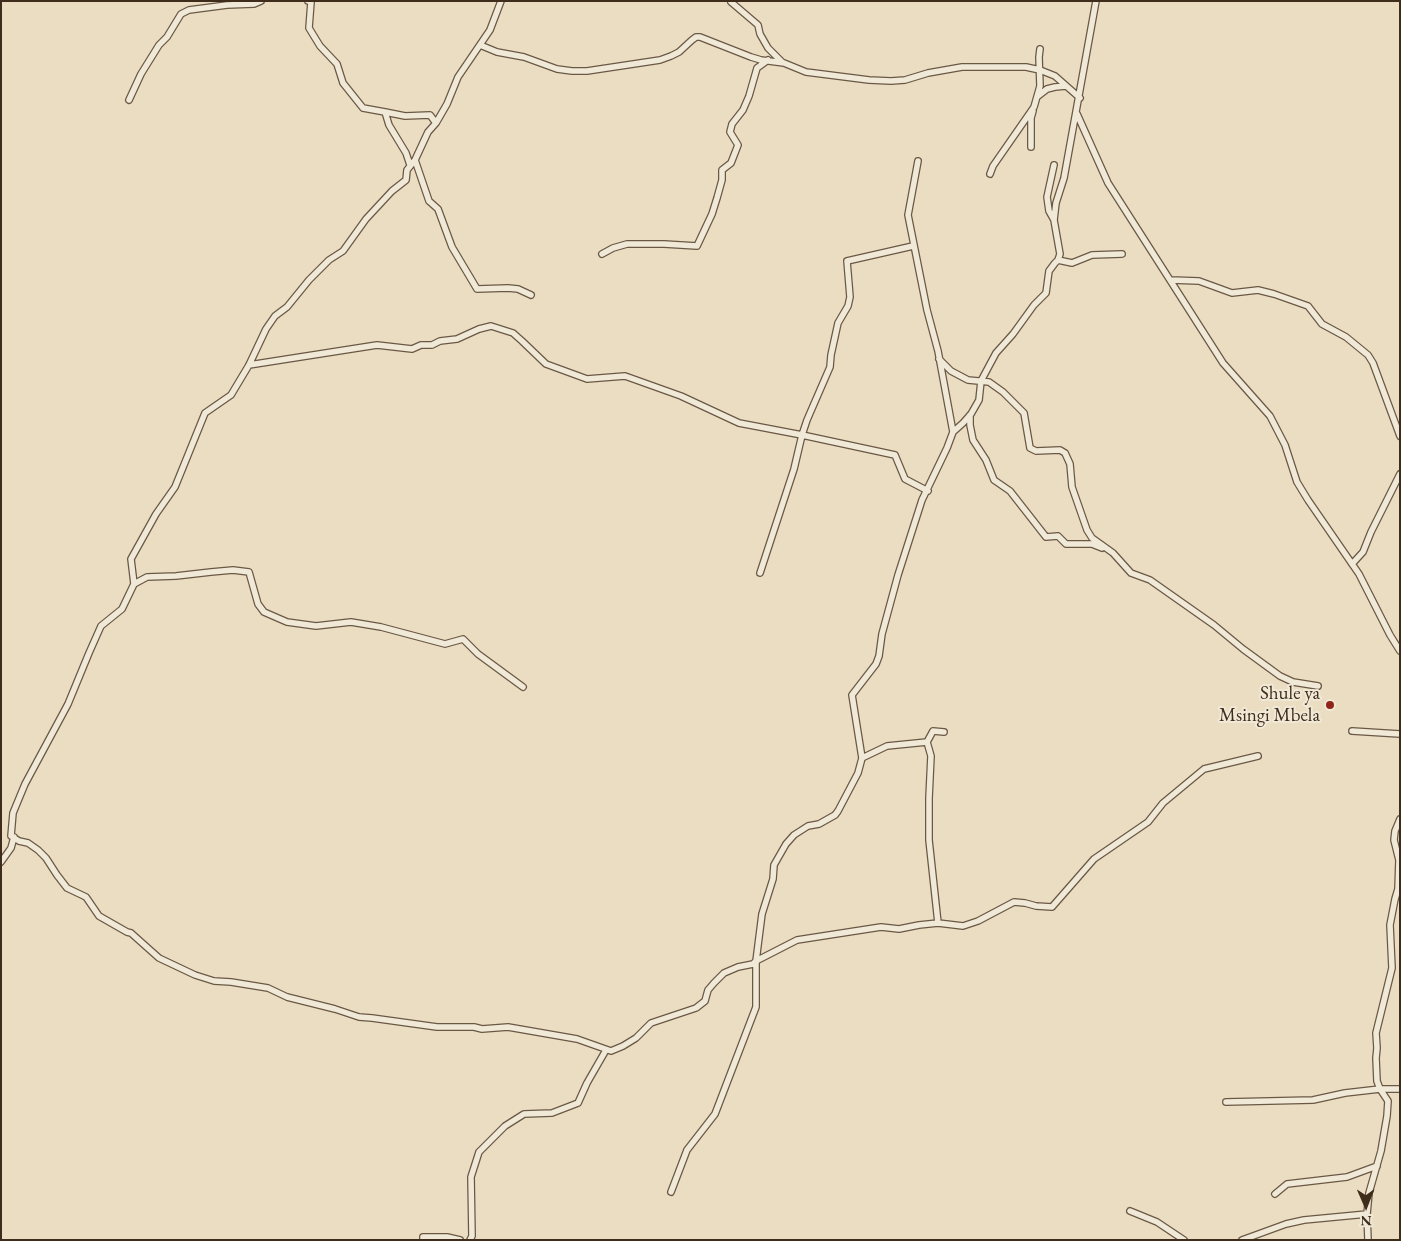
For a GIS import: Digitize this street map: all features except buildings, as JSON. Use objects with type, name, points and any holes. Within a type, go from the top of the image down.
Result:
[{"type":"street","points":[[129,100],[141,74],[158,46],[167,38],[182,14],[189,10],[254,4],[261,1]]},
{"type":"street","points":[[308,1],[311,2],[309,28],[320,46],[337,64],[342,83],[363,108],[405,116],[430,115],[436,123]]},
{"type":"street","points":[[501,1],[490,30],[458,77],[447,104],[436,123],[428,132],[408,170],[406,180],[366,219],[343,251],[330,260],[309,280],[287,307],[274,316],[266,328],[249,365],[231,394],[205,413],[175,487],[156,514],[131,559],[134,584],[122,609],[101,626],[68,704],[25,784],[13,813],[11,836],[19,841],[28,843],[38,850],[46,858],[67,888],[86,898],[99,916],[131,933],[158,958],[195,975],[214,981],[268,988],[287,997],[359,1017],[437,1027],[482,1029],[508,1027],[577,1040],[611,1051],[636,1038],[651,1023],[696,1008],[705,1001],[708,990],[724,973],[753,964],[797,940],[881,927],[899,929],[938,924],[963,926],[978,921],[1014,902],[1052,907],[1094,859],[1148,822],[1163,803],[1204,769],[1258,756]]},
{"type":"street","points":[[671,1192],[687,1150],[715,1114],[756,1007],[756,961],[762,914],[773,879],[774,865],[786,844],[794,835],[808,826],[816,825],[829,819],[838,811],[858,773],[862,758],[852,695],[876,664],[879,656],[882,634],[898,575],[922,500],[928,491],[953,432],[963,423],[979,400],[981,381],[996,353],[1013,334],[1034,305],[1046,293],[1049,271],[1058,260],[1060,254],[1054,220],[1056,203],[1064,178],[1080,98],[1096,1]]},
{"type":"street","points":[[731,2],[758,25],[760,34],[768,48],[782,62]]},
{"type":"street","points":[[480,45],[497,52],[524,57],[542,64],[572,71],[588,71],[660,60],[679,52],[692,40],[700,37],[751,57],[782,62],[819,75],[891,81],[905,80],[928,73],[962,67],[1026,67],[1055,76],[1080,98]]},
{"type":"street","points":[[1031,146],[1032,118],[1040,86],[1040,48]]},
{"type":"street","points":[[602,254],[627,244],[697,246],[712,214],[722,180],[722,170],[731,163],[738,145],[730,132],[732,124],[743,110],[757,68],[768,60]]},
{"type":"street","points":[[1038,96],[1047,89],[1066,86]]},
{"type":"street","points":[[990,174],[993,166],[1034,107]]},
{"type":"street","points":[[385,112],[389,125],[413,162],[429,200],[438,209],[452,247],[477,288],[518,289],[532,295]]},
{"type":"street","points":[[1077,112],[1108,183],[1223,363],[1270,416],[1285,445],[1297,482],[1359,574],[1400,651]]},
{"type":"street","points":[[918,161],[908,215],[953,432]]},
{"type":"street","points":[[1054,165],[1047,197],[1049,211],[1054,220]]},
{"type":"street","points":[[760,573],[794,469],[807,420],[830,367],[838,323],[848,306],[850,297],[847,260],[914,246]]},
{"type":"street","points":[[1058,260],[1072,263],[1092,255],[1122,254]]},
{"type":"street","points":[[1171,280],[1198,281],[1232,293],[1258,290],[1308,306],[1322,324],[1346,337],[1368,355],[1400,436]]},
{"type":"street","points":[[249,365],[377,345],[412,349],[421,344],[432,345],[440,340],[457,339],[491,326],[513,334],[546,364],[587,379],[624,376],[681,396],[739,423],[895,455],[905,479],[928,491]]},
{"type":"street","points":[[939,359],[951,371],[968,380],[990,382],[999,388],[1024,413],[1030,448],[1036,451],[1060,450],[1065,453],[1070,464],[1072,487],[1087,530],[1092,538],[1113,553],[1132,573],[1150,580],[1206,619],[1280,676],[1293,682],[1318,686]]},
{"type":"street","points":[[970,414],[973,440],[986,460],[994,480],[1010,492],[1046,536],[1058,536],[1066,544],[1092,544],[1113,553]]},
{"type":"street","points":[[1352,564],[1363,552],[1400,474]]},
{"type":"street","points":[[134,584],[147,577],[233,570],[248,572],[258,604],[264,612],[287,622],[316,626],[350,622],[381,626],[445,644],[463,639],[478,654],[523,687]]},
{"type":"street","points":[[1352,731],[1400,734]]},
{"type":"street","points":[[938,924],[929,840],[931,756],[927,742],[933,732],[944,732]]},
{"type":"street","points":[[862,758],[887,746],[927,742]]},
{"type":"street","points":[[1368,1240],[1367,1214],[1369,1193],[1385,1133],[1388,1101],[1377,1081],[1376,1033],[1392,968],[1390,925],[1398,889],[1399,860],[1394,840],[1395,831],[1400,819]]},
{"type":"street","points":[[1,862],[11,848],[14,838]]},
{"type":"street","points":[[470,1240],[472,1236],[471,1177],[479,1152],[505,1126],[524,1114],[552,1113],[578,1103],[606,1050]]},
{"type":"street","points":[[1226,1102],[1313,1100],[1380,1088],[1400,1089]]},
{"type":"street","points":[[1275,1194],[1287,1184],[1348,1177],[1377,1166]]},
{"type":"street","points":[[1130,1211],[1157,1222],[1184,1240]]},
{"type":"street","points":[[1242,1240],[1286,1224],[1304,1220],[1367,1214]]},
{"type":"street","points":[[423,1240],[423,1237],[447,1237],[460,1240]]},
{"type":"place","name":"Shule ya Msingi Mbela","points":[[1330,705]]}]
